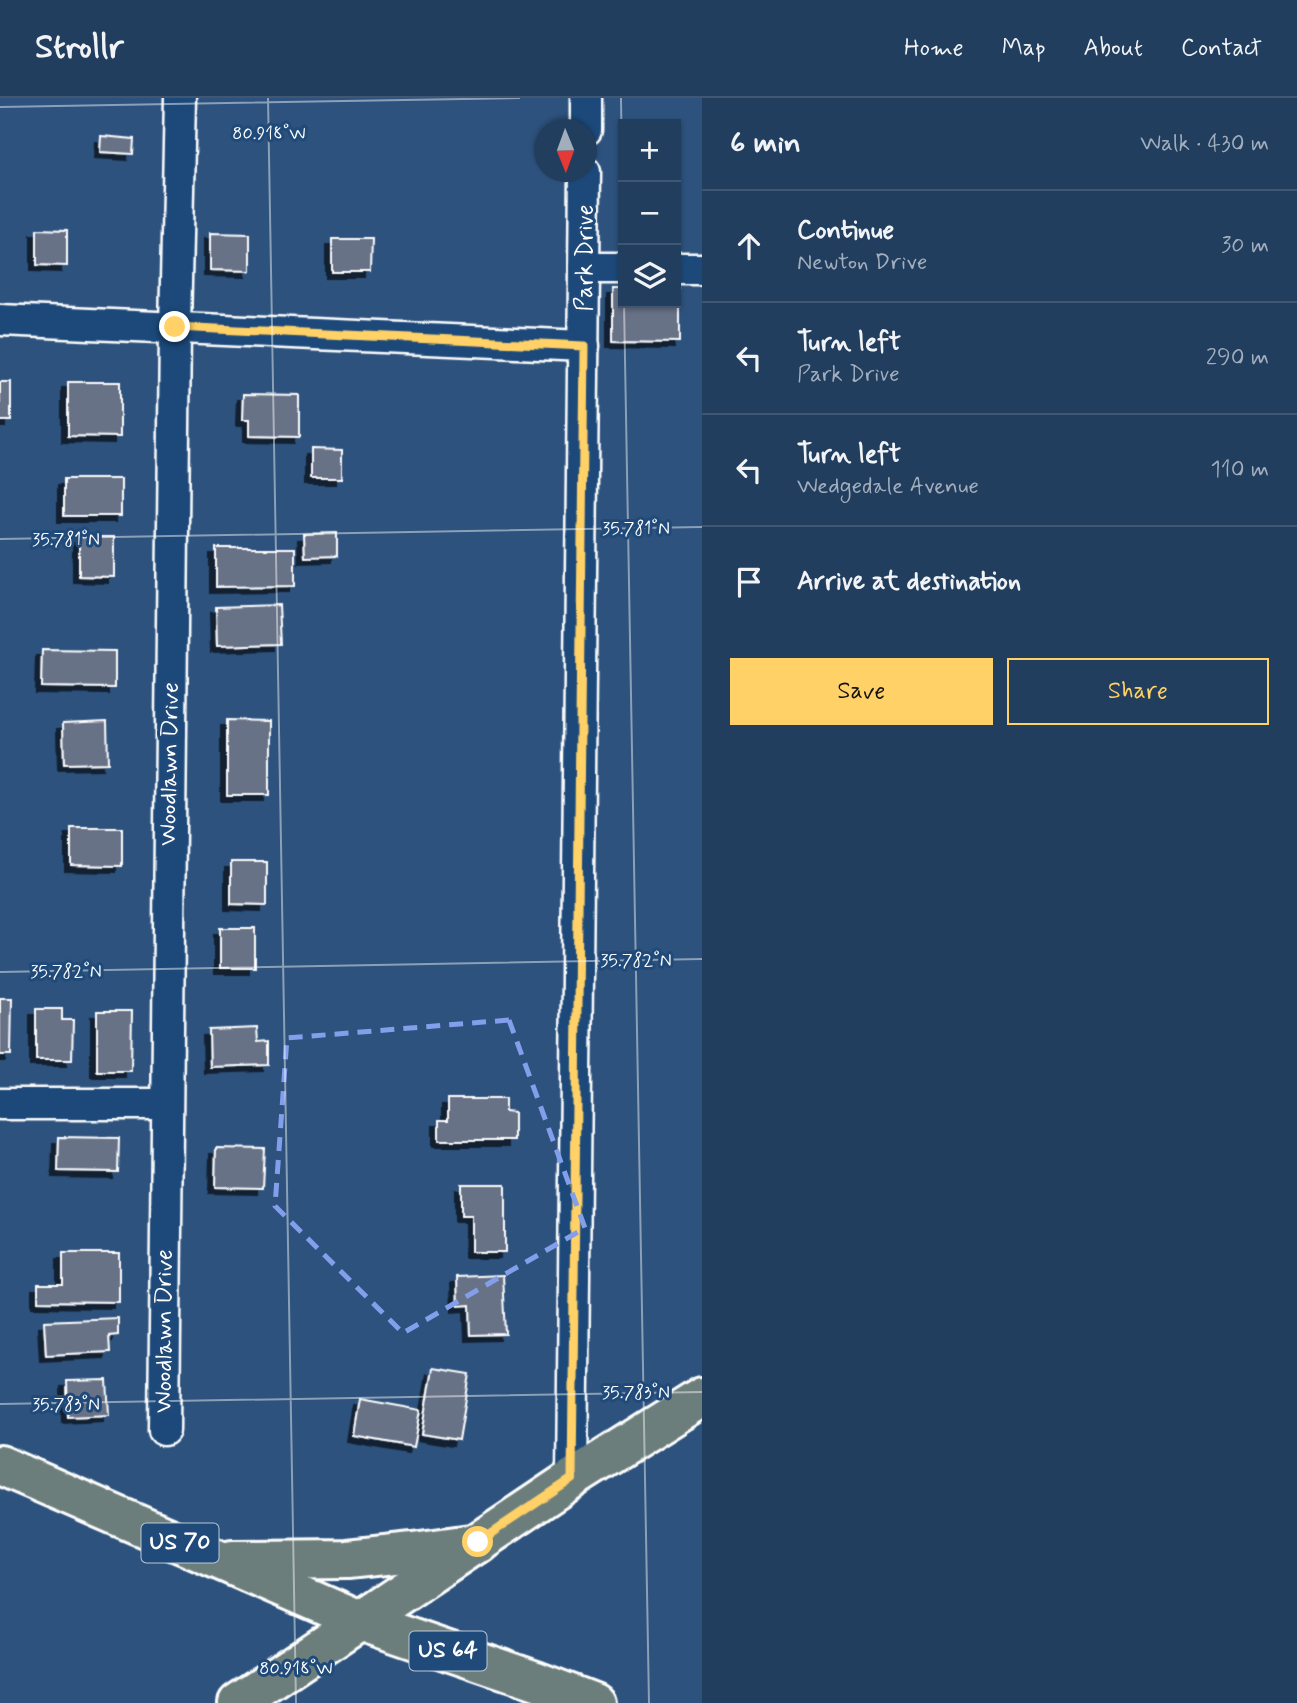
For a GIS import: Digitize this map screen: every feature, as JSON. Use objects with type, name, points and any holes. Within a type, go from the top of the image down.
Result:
[{"type":"main road","points":[[238,1703],[572,1479],[702,1397]]},
{"type":"main road","name":"US 70","points":[[0,1465],[360,1622]]},
{"type":"main road","points":[[219,1560],[347,1559],[478,1542]]},
{"type":"main road","name":"US 64","points":[[360,1622],[594,1703]]},
{"type":"street","name":"Woodlawn Drive","points":[[164,1430],[175,327],[180,98]]},
{"type":"street","points":[[586,98],[586,119]]},
{"type":"street","name":"Park Drive","points":[[572,1479],[585,182]]},
{"type":"street","points":[[584,268],[618,268]]},
{"type":"street","points":[[681,269],[702,269]]},
{"type":"street","points":[[0,320],[584,346]]},
{"type":"street","points":[[0,1104],[166,1104]]},
{"type":"highlighted area","points":[[509,1020],[585,1228],[403,1333],[275,1206],[287,1038]]},
{"type":"building","points":[[101,136],[134,139],[133,154],[100,152]]},
{"type":"building","points":[[37,229],[67,230],[67,266],[37,265]]},
{"type":"building","points":[[210,233],[250,234],[250,271],[210,270]]},
{"type":"building","points":[[332,239],[371,239],[370,272],[332,272]]},
{"type":"building","points":[[613,289],[618,289],[618,308],[680,308],[680,342],[613,341]]},
{"type":"building","points":[[0,382],[11,382],[11,421],[0,421]]},
{"type":"building","points":[[68,382],[120,382],[120,437],[68,436]]},
{"type":"building","points":[[243,394],[299,395],[299,437],[249,436],[249,420],[242,420]]},
{"type":"building","points":[[311,449],[342,450],[342,478],[311,478]]},
{"type":"building","points":[[64,479],[121,479],[121,516],[64,516]]},
{"type":"building","points":[[337,533],[337,556],[305,557],[304,534]]},
{"type":"building","points":[[79,537],[114,537],[114,577],[79,576]]},
{"type":"building","points":[[216,548],[295,548],[295,586],[216,587]]},
{"type":"building","points":[[279,605],[281,644],[217,646],[216,607]]},
{"type":"building","points":[[42,650],[115,651],[115,688],[41,687]]},
{"type":"building","points":[[227,720],[269,721],[269,795],[227,795]]},
{"type":"building","points":[[107,721],[108,763],[64,764],[63,723]]},
{"type":"building","points":[[71,828],[122,828],[122,866],[71,865]]},
{"type":"building","points":[[231,862],[267,862],[267,905],[231,904]]},
{"type":"building","points":[[220,928],[255,928],[255,968],[220,968]]},
{"type":"building","points":[[0,998],[12,998],[11,1055],[0,1055]]},
{"type":"building","points":[[36,1009],[62,1009],[62,1020],[73,1020],[72,1060],[36,1060]]},
{"type":"building","points":[[97,1011],[132,1011],[131,1071],[97,1071]]},
{"type":"building","points":[[257,1028],[258,1042],[269,1041],[269,1065],[210,1067],[209,1030]]},
{"type":"building","points":[[448,1099],[505,1099],[505,1112],[514,1113],[514,1140],[439,1140],[439,1120],[448,1120]]},
{"type":"building","points":[[59,1137],[119,1138],[118,1172],[58,1171]]},
{"type":"building","points":[[216,1148],[265,1149],[263,1188],[215,1187]]},
{"type":"building","points":[[461,1184],[505,1184],[505,1252],[471,1252],[471,1216],[461,1216]]},
{"type":"building","points":[[63,1253],[119,1253],[119,1302],[38,1301],[38,1284],[63,1284]]},
{"type":"building","points":[[503,1275],[506,1334],[471,1335],[470,1305],[458,1306],[457,1277]]},
{"type":"building","points":[[118,1318],[118,1335],[109,1336],[110,1352],[46,1355],[44,1321]]},
{"type":"building","points":[[433,1368],[470,1374],[459,1440],[422,1434]]},
{"type":"building","points":[[107,1380],[109,1415],[68,1417],[67,1381]]},
{"type":"building","points":[[360,1399],[421,1410],[414,1447],[354,1436]]},
{"type":"route","points":[[175,327],[584,346],[572,1479],[478,1542]]}]
